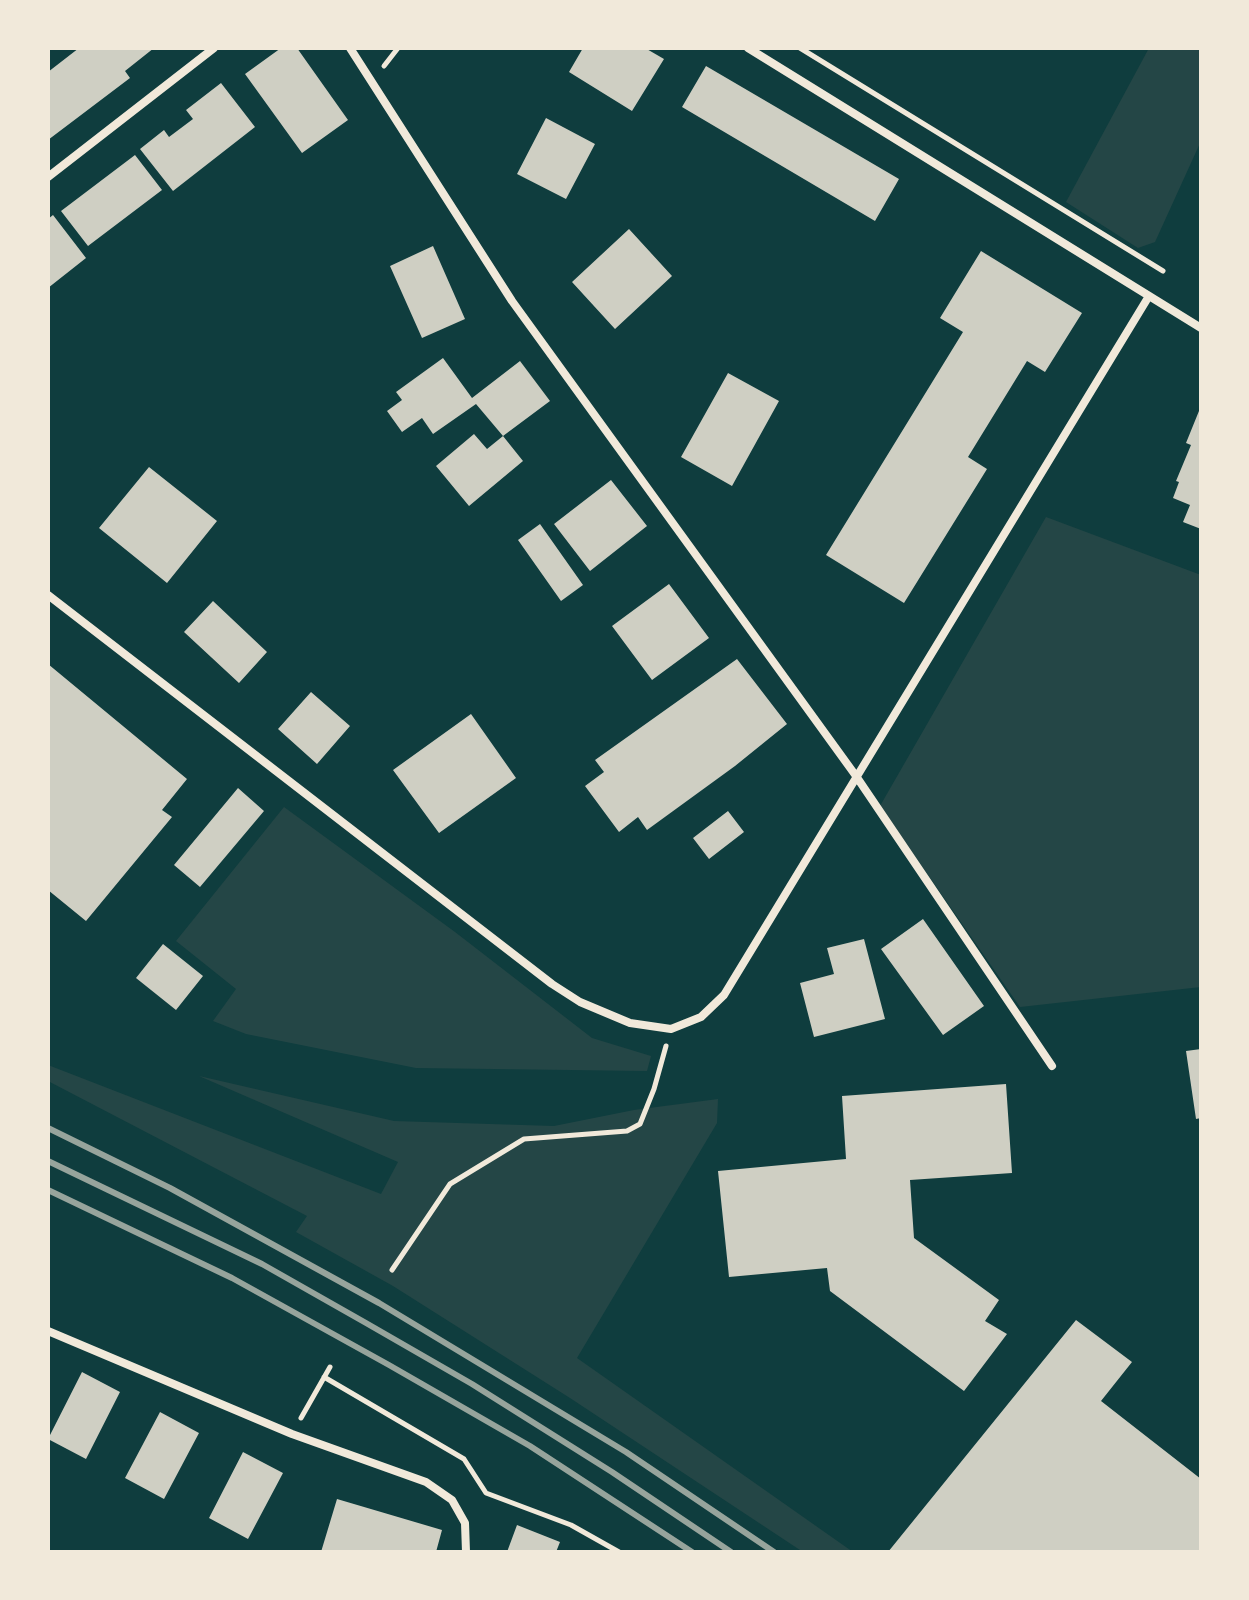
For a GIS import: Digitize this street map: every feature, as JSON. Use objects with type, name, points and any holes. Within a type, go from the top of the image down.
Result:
[{"type":"street","points":[[48,177],[214,48]]},
{"type":"street","points":[[350,48],[512,301],[856,776],[1052,1066]]},
{"type":"street","points":[[748,48],[1201,328]]},
{"type":"street","points":[[48,595],[552,984],[580,1002],[630,1023],[671,1029],[701,1017],[724,995],[1149,296]]},
{"type":"street","points":[[48,1331],[292,1434],[426,1482],[452,1500],[465,1523],[466,1552]]},
{"type":"path","points":[[800,48],[1163,271]]},
{"type":"path","points":[[392,1270],[450,1184],[524,1139],[627,1131],[640,1124],[654,1089],[671,1029]]},
{"type":"path","points":[[313,1395],[330,1367]]},
{"type":"path","points":[[324,1377],[464,1459],[486,1493],[571,1525],[619,1552]]},
{"type":"shaded area","points":[[1149,48],[1201,48],[1201,141],[1155,242],[1138,248],[1066,202]]},
{"type":"shaded area","points":[[1046,517],[1201,575],[1201,987],[1020,1007],[880,806]]},
{"type":"shaded area","points":[[284,807],[455,932],[592,1038],[651,1056],[647,1071],[416,1068],[246,1034],[213,1021],[236,989],[176,941]]},
{"type":"shaded area","points":[[48,1065],[381,1194],[398,1162],[199,1076],[394,1121],[554,1126],[634,1110],[718,1099],[717,1123],[577,1358],[853,1552],[803,1552],[393,1286],[296,1232],[307,1216],[48,1081]]},
{"type":"building","points":[[79,48],[154,48],[125,71],[130,78],[48,140],[48,72]]},
{"type":"building","points":[[281,48],[297,48],[348,120],[302,153],[245,74]]},
{"type":"building","points":[[583,48],[645,48],[664,59],[632,111],[569,72]]},
{"type":"building","points":[[706,66],[899,179],[875,221],[682,107]]},
{"type":"building","points":[[221,83],[255,127],[173,191],[140,149],[164,130],[169,137],[193,119],[186,110]]},
{"type":"building","points":[[546,118],[595,144],[566,199],[517,174]]},
{"type":"building","points":[[135,155],[162,190],[88,246],[61,211]]},
{"type":"building","points":[[53,215],[86,258],[48,288],[48,219]]},
{"type":"building","points":[[629,229],[672,276],[615,329],[572,282]]},
{"type":"building","points":[[433,246],[465,319],[422,338],[390,266]]},
{"type":"building","points":[[981,251],[1082,313],[1045,372],[1027,361],[968,457],[987,469],[904,603],[826,555],[963,332],[940,318]]},
{"type":"building","points":[[443,358],[472,398],[520,361],[550,401],[503,436],[476,404],[433,434],[422,418],[402,432],[387,411],[402,400],[396,392]]},
{"type":"building","points":[[728,373],[779,401],[732,486],[681,457]]},
{"type":"building","points":[[1201,406],[1201,529],[1183,522],[1190,505],[1173,498],[1179,482],[1176,481],[1191,445],[1186,443]]},
{"type":"building","points":[[474,434],[487,449],[503,436],[523,461],[469,506],[436,466]]},
{"type":"building","points":[[149,467],[217,521],[167,583],[99,528]]},
{"type":"building","points":[[611,480],[647,526],[590,571],[554,524]]},
{"type":"building","points":[[540,524],[583,585],[561,601],[518,540]]},
{"type":"building","points":[[669,584],[709,638],[652,680],[612,626]]},
{"type":"building","points":[[213,601],[267,652],[239,683],[184,632]]},
{"type":"building","points":[[737,659],[787,724],[647,830],[638,817],[619,832],[585,786],[604,772],[595,760]]},
{"type":"building","points":[[48,664],[187,779],[162,810],[172,817],[86,921],[48,890]]},
{"type":"building","points":[[311,692],[350,726],[317,764],[278,729]]},
{"type":"building","points":[[471,714],[516,778],[439,833],[393,770]]},
{"type":"building","points":[[238,788],[264,811],[200,887],[174,865]]},
{"type":"building","points":[[728,811],[744,832],[709,859],[693,838]]},
{"type":"building","points":[[923,919],[984,1006],[943,1035],[881,949]]},
{"type":"building","points":[[864,939],[885,1019],[814,1037],[800,983],[834,974],[827,948]]},
{"type":"building","points":[[163,944],[203,976],[176,1010],[136,978]]},
{"type":"building","points":[[1201,1049],[1201,1118],[1196,1119],[1186,1051]]},
{"type":"building","points":[[1006,1084],[1012,1173],[910,1180],[914,1238],[999,1300],[985,1321],[1007,1334],[964,1391],[830,1291],[827,1268],[729,1277],[718,1171],[846,1159],[842,1096]]},
{"type":"building","points":[[1076,1320],[1132,1362],[1101,1401],[1201,1479],[1201,1552],[888,1552]]},
{"type":"building","points":[[82,1372],[120,1392],[86,1459],[48,1439]]},
{"type":"building","points":[[160,1412],[199,1433],[164,1499],[125,1478]]},
{"type":"building","points":[[243,1452],[283,1473],[248,1539],[209,1518]]},
{"type":"building","points":[[337,1499],[442,1530],[436,1552],[321,1552]]},
{"type":"building","points":[[517,1525],[560,1542],[556,1552],[507,1552]]},
{"type":"railway","points":[[48,1128],[170,1188],[379,1303],[626,1452],[774,1552]]},
{"type":"railway","points":[[48,1161],[262,1264],[366,1323],[472,1384],[731,1552]]},
{"type":"railway","points":[[48,1190],[232,1278],[389,1365],[530,1446],[692,1552]]}]
